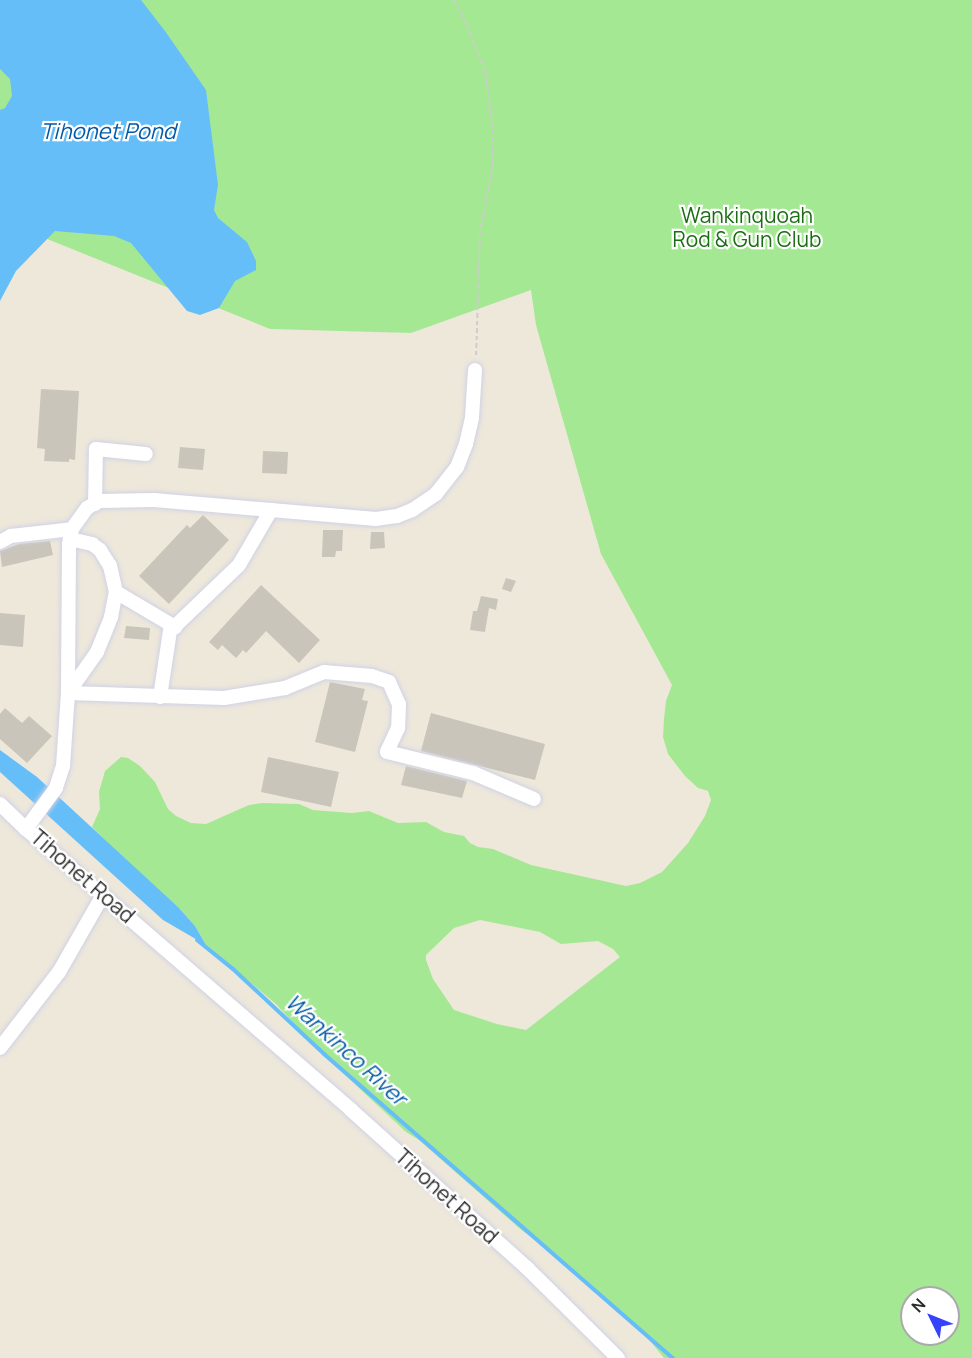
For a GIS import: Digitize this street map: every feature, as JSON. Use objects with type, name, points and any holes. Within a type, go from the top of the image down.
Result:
[{"type":"street","points":[[71,534],[79,516],[95,504],[154,500],[376,519],[397,516],[428,501],[447,482],[462,456],[472,418],[475,370]]},
{"type":"street","points":[[95,504],[96,449],[146,454]]},
{"type":"street","points":[[160,697],[170,631],[239,565],[271,510]]},
{"type":"street","points":[[0,542],[11,536],[71,534],[100,550],[110,566],[116,592],[111,617],[98,652],[68,693]]},
{"type":"street","name":"Tihonet Road","points":[[71,534],[68,693],[63,766],[56,788],[26,829],[342,1102],[518,1260],[618,1358]]},
{"type":"street","points":[[116,592],[175,627]]},
{"type":"street","points":[[68,693],[224,698],[285,688],[324,672],[372,676],[388,682],[399,704],[398,728],[387,752],[473,773],[534,799]]},
{"type":"street","points":[[0,804],[26,829]]},
{"type":"street","points":[[0,1048],[59,972],[103,895]]},
{"type":"path","points":[[454,0],[467,25],[484,72],[493,130],[493,165],[480,231],[475,370]]},
{"type":"green space","name":"Wankinquoah Rod & Gun Club","points":[[0,0],[972,0],[972,1358],[664,1358],[642,1331],[593,1291],[563,1261],[519,1228],[419,1140],[406,1132],[313,1045],[276,1004],[206,945],[195,926],[179,908],[136,871],[92,827],[100,809],[99,792],[105,771],[121,757],[128,758],[140,766],[155,782],[168,809],[176,816],[191,823],[206,824],[249,805],[262,803],[299,804],[313,810],[352,813],[369,811],[398,823],[426,822],[444,832],[464,836],[478,847],[493,849],[531,865],[626,886],[640,883],[662,872],[688,843],[705,816],[711,800],[708,791],[698,788],[685,776],[668,754],[663,737],[664,719],[666,701],[672,685],[601,554],[536,325],[531,290],[411,333],[270,329],[25,230],[0,229]],"holes":[[[480,920],[540,932],[561,944],[598,941],[613,949],[620,957],[526,1030],[497,1024],[454,1010],[433,979],[426,960],[426,955],[454,928]]]},
{"type":"water","name":"Tihonet Pond","points":[[0,0],[141,0],[165,31],[206,90],[218,185],[214,210],[218,218],[247,242],[256,261],[256,270],[235,281],[219,308],[200,315],[187,311],[131,243],[114,236],[55,231],[16,271],[0,301],[0,110],[5,108],[12,96],[10,79],[0,69]]},
{"type":"water","points":[[0,750],[37,777],[179,908],[195,926],[206,945],[163,920],[0,772]]},
{"type":"building","points":[[41,389],[79,391],[75,460],[69,459],[69,462],[44,461],[45,449],[37,448]]},
{"type":"building","points":[[180,447],[205,449],[203,470],[178,468]]},
{"type":"building","points":[[263,451],[288,452],[287,474],[262,473]]},
{"type":"building","points":[[203,515],[229,540],[169,604],[139,576],[187,525],[190,528]]},
{"type":"building","points":[[323,530],[343,530],[342,551],[336,551],[335,557],[322,557]]},
{"type":"building","points":[[371,532],[384,532],[385,548],[370,549]]},
{"type":"building","points":[[50,541],[53,555],[2,567],[0,551],[19,544]]},
{"type":"building","points":[[506,578],[516,581],[511,592],[502,589]]},
{"type":"building","points":[[261,585],[320,640],[299,663],[266,631],[246,653],[243,650],[236,658],[222,645],[218,650],[209,642]]},
{"type":"building","points":[[481,596],[498,599],[496,610],[489,608],[485,632],[470,630],[473,611],[477,611]]},
{"type":"building","points":[[0,613],[25,615],[23,647],[0,645]]},
{"type":"building","points":[[126,626],[150,628],[149,640],[124,638]]},
{"type":"building","points":[[330,682],[365,689],[362,700],[368,701],[355,752],[315,742]]},
{"type":"building","points":[[5,708],[22,723],[29,716],[52,736],[27,763],[0,739],[0,714]]},
{"type":"building","points":[[431,713],[545,744],[535,780],[421,751]]},
{"type":"building","points":[[268,757],[339,772],[331,807],[261,792]]},
{"type":"building","points":[[406,766],[467,781],[462,798],[401,785]]},
{"type":"waterway","name":"Wankinco River","points":[[197,940],[233,969],[324,1054],[673,1358]]}]
